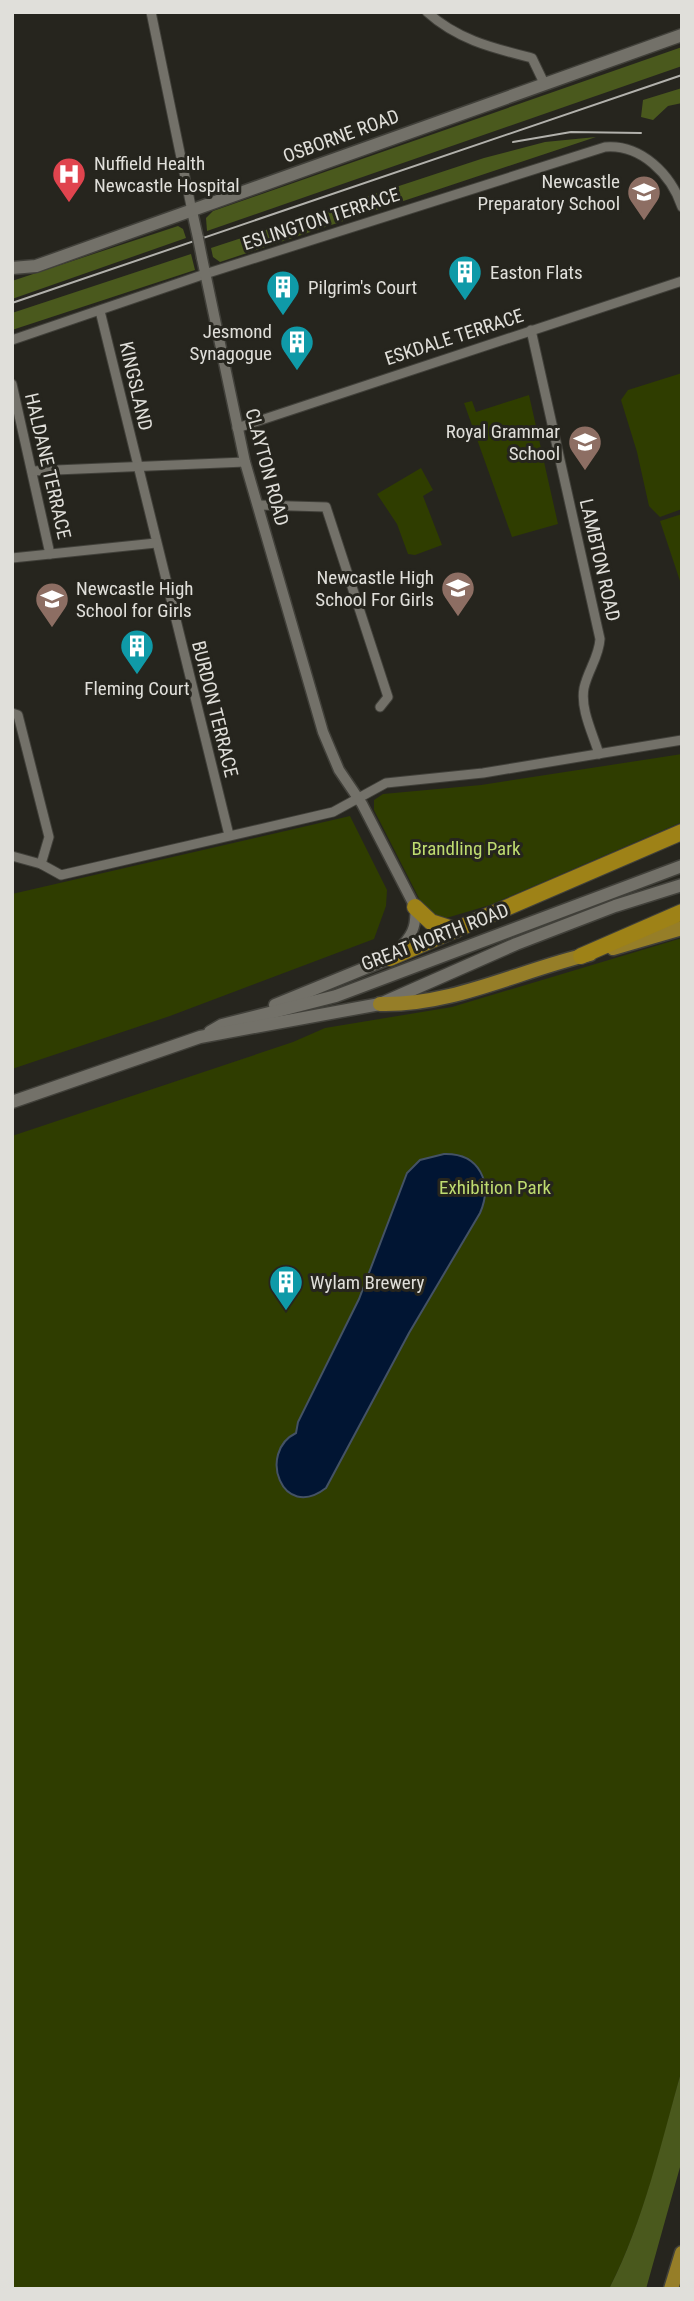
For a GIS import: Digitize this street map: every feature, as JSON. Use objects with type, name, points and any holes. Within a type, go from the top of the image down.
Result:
[{"type":"highway","points":[[390,958],[682,832]]},
{"type":"highway","points":[[415,907],[431,922],[456,930]]},
{"type":"highway","points":[[610,946],[682,912]]},
{"type":"highway","points":[[380,1004],[404,1004],[454,994],[610,946],[682,928]]},
{"type":"highway","points":[[671,2289],[682,2253]]},
{"type":"main road","name":"OSBORNE ROAD","points":[[12,268],[36,266],[682,35]]},
{"type":"main road","name":"GREAT NORTH ROAD","points":[[200,1037],[222,1025],[335,996],[587,899],[682,866]]},
{"type":"main road","name":"GREAT NORTH ROAD","points":[[12,1102],[200,1037],[380,1004],[593,914],[682,885]]},
{"type":"main road","points":[[222,1025],[390,958]]},
{"type":"street","name":"CLAYTON ROAD","points":[[151,12],[245,462],[331,755],[359,798],[415,907]]},
{"type":"street","points":[[427,12],[457,35],[485,46],[532,58],[544,83]]},
{"type":"street","name":"ESLINGTON TERRACE","points":[[12,340],[205,274],[605,147],[619,146],[641,153],[661,171],[680,196]]},
{"type":"street","points":[[680,196],[682,207]]},
{"type":"street","name":"ESKDALE TERRACE","points":[[237,428],[682,281]]},
{"type":"street","name":"KINGSLAND","points":[[100,312],[137,468]]},
{"type":"street","name":"LAMBTON ROAD","points":[[531,330],[600,639],[599,652],[584,688],[584,704],[599,754]]},
{"type":"street","name":"HALDANE TERRACE","points":[[13,387],[50,554]]},
{"type":"street","points":[[32,471],[245,462]]},
{"type":"street","name":"BURDON TERRACE","points":[[137,468],[229,835]]},
{"type":"street","points":[[258,505],[326,508],[388,697],[380,707]]},
{"type":"street","points":[[12,558],[156,543]]},
{"type":"street","points":[[12,713],[18,715],[49,837],[41,864]]},
{"type":"street","points":[[12,856],[41,864],[61,875],[333,812],[386,783],[483,773],[682,740]]},
{"type":"street","points":[[390,958],[411,938],[416,922],[415,907]]},
{"type":"green space","points":[[682,47],[682,66],[207,231],[206,218],[213,211]]},
{"type":"green space","points":[[682,88],[682,103],[668,106],[653,120],[641,117],[643,100]]},
{"type":"green space","points":[[596,137],[220,262],[213,257],[211,248],[484,158],[545,142]]},
{"type":"green space","points":[[178,226],[183,229],[186,238],[12,299],[12,281]]},
{"type":"green space","points":[[191,254],[195,270],[12,330],[12,313]]},
{"type":"green space","points":[[682,373],[682,509],[660,517],[649,506],[637,452],[621,400],[628,390]]},
{"type":"green space","points":[[529,395],[558,524],[512,537],[464,403],[472,401],[476,412]]},
{"type":"green space","points":[[421,468],[433,490],[423,496],[442,545],[415,555],[408,554],[397,524],[377,494]]},
{"type":"green space","points":[[682,514],[682,587],[660,521]]},
{"type":"green space","name":"Brandling Park","points":[[682,754],[682,822],[490,905],[443,919],[426,912],[374,810],[374,800],[383,794],[481,785]]},
{"type":"green space","points":[[350,816],[387,890],[386,906],[374,939],[170,1016],[12,1069],[12,894]]},
{"type":"green space","name":"Exhibition Park","points":[[682,938],[682,2069],[642,2209],[609,2289],[12,2289],[12,1136],[293,1042],[325,1028],[452,1007]]},
{"type":"green space","points":[[682,2069],[682,2160],[646,2289],[609,2289],[642,2209]]},
{"type":"water","points":[[444,1154],[467,1159],[475,1164],[480,1172],[485,1191],[480,1213],[409,1333],[326,1488],[310,1496],[297,1496],[287,1491],[280,1480],[278,1454],[284,1442],[296,1433],[298,1422],[359,1299],[407,1173],[420,1160]]},
{"type":"tram line","points":[[12,303],[682,75]]},
{"type":"tram line","points":[[513,142],[571,132],[641,133]]},
{"type":"place","name":"Nuffield Health Newcastle Hospital","points":[[69,204]]},
{"type":"place","name":"Newcastle Preparatory School","points":[[644,222]]},
{"type":"place","name":"Easton Flats","points":[[465,302]]},
{"type":"place","name":"Pilgrim's Court","points":[[283,317]]},
{"type":"place","name":"Jesmond Synagogue","points":[[297,372]]},
{"type":"place","name":"Royal Grammar School","points":[[585,472]]},
{"type":"place","name":"Newcastle High School For Girls","points":[[458,618]]},
{"type":"place","name":"Newcastle High School for Girls","points":[[52,629]]},
{"type":"place","name":"Fleming Court","points":[[137,676]]},
{"type":"place","name":"Wylam Brewery","points":[[286,1312]]}]
